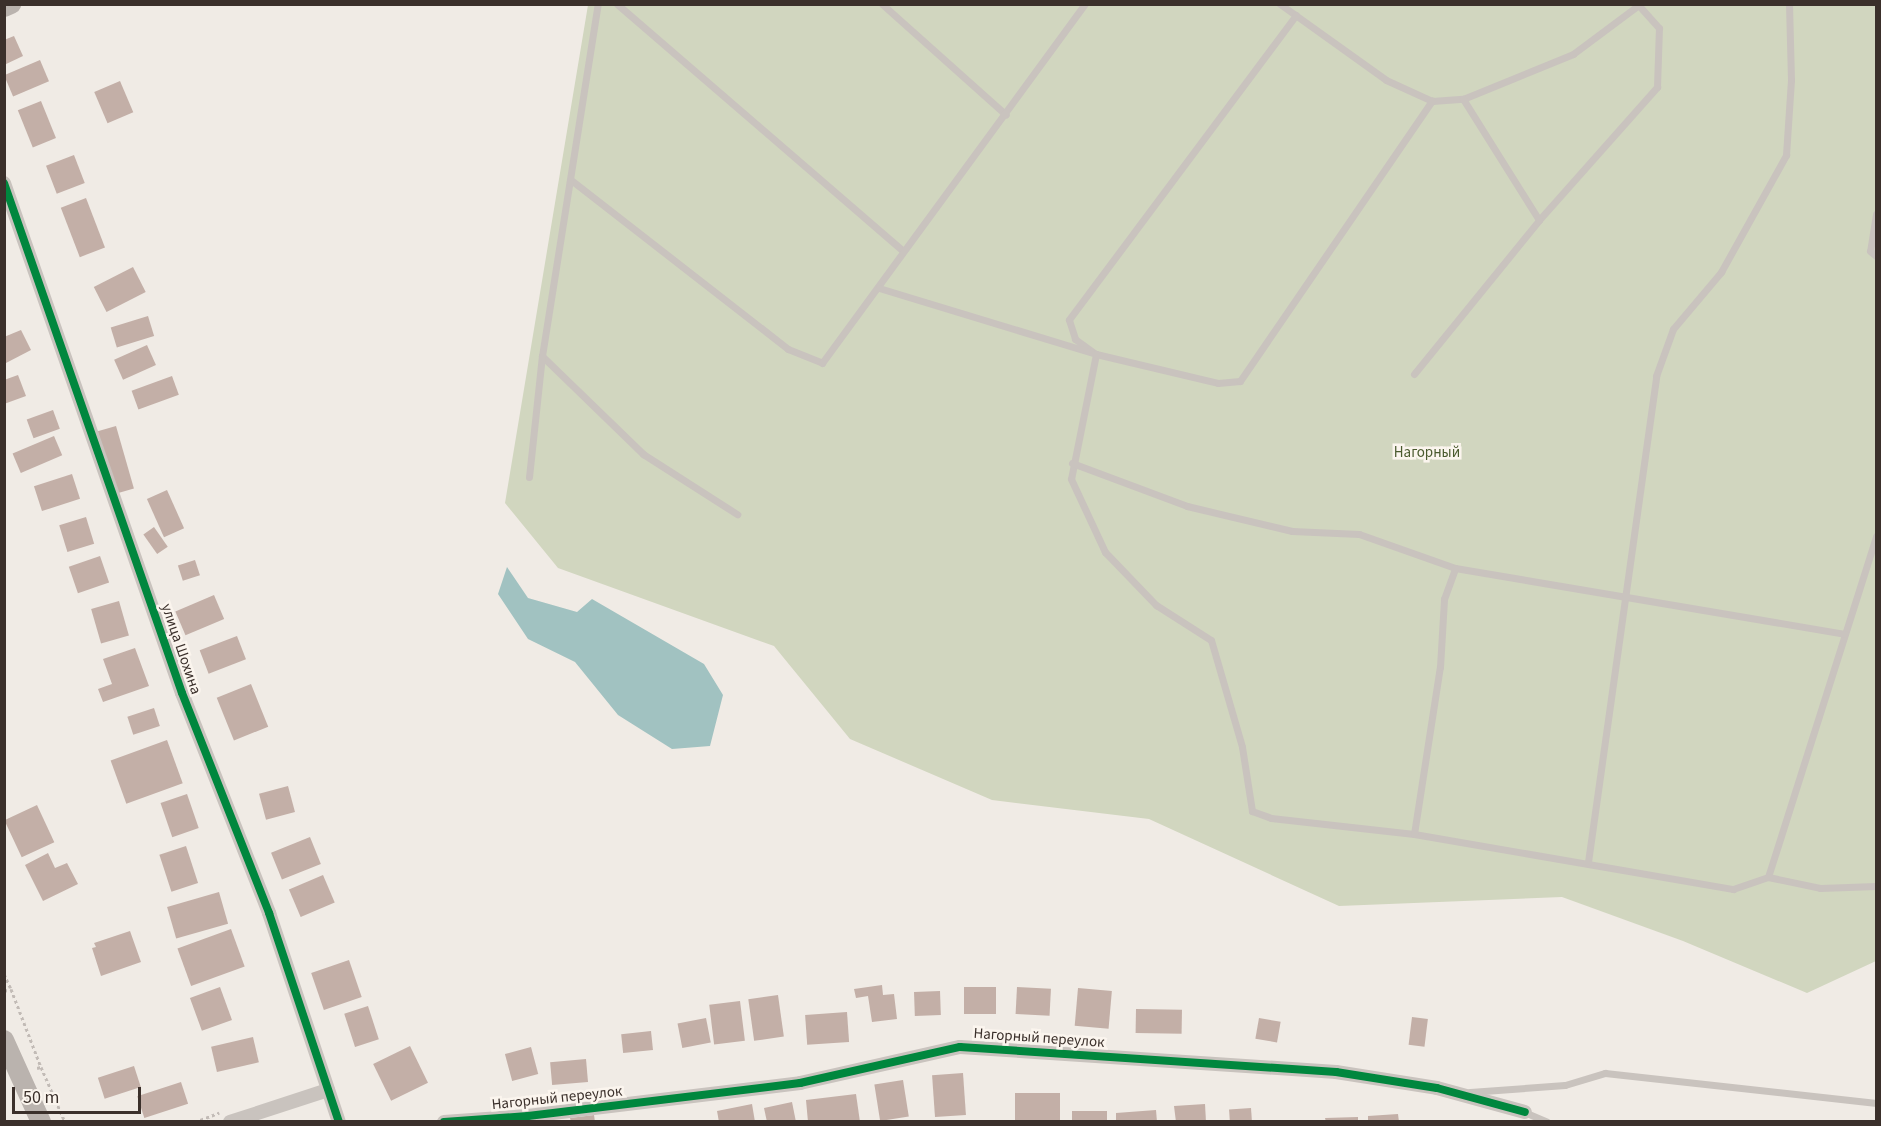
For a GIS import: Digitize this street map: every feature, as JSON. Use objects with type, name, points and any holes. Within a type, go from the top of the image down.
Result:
[{"type":"main road","points":[[4,7],[11,4]]},
{"type":"main road","points":[[4,1040],[41,1122]]},
{"type":"street","name":"улица Шохина","points":[[4,183],[182,693],[269,913],[339,1122]]},
{"type":"street","name":"Нагорный переулок","points":[[444,1122],[528,1116],[800,1083],[960,1047],[1336,1072],[1437,1088],[1527,1115]]},
{"type":"street","points":[[230,1122],[328,1090]]},
{"type":"lane","points":[[529,477],[542,356],[598,4]]},
{"type":"lane","points":[[617,4],[903,251]]},
{"type":"lane","points":[[882,4],[1006,115]]},
{"type":"lane","points":[[571,180],[788,349],[822,363],[1006,115],[1085,4]]},
{"type":"lane","points":[[1280,4],[1386,80],[1432,101],[1463,99],[1574,54],[1639,5],[1659,28],[1657,87],[1539,220],[1414,374]]},
{"type":"lane","points":[[1588,862],[1656,376],[1670,338],[1721,272],[1786,155],[1791,80],[1789,4]]},
{"type":"lane","points":[[1096,354],[1075,339],[1069,320],[1296,15]]},
{"type":"lane","points":[[1463,99],[1539,220]]},
{"type":"lane","points":[[879,288],[1096,354],[1218,383],[1240,381],[1432,101]]},
{"type":"lane","points":[[1876,214],[1870,251],[1876,256]]},
{"type":"lane","points":[[1096,354],[1072,462],[1071,479],[1105,552],[1156,605],[1211,640],[1242,747],[1252,811],[1270,818],[1414,834],[1588,862],[1732,889],[1768,877],[1820,888],[1876,886]]},
{"type":"lane","points":[[542,356],[643,454],[737,514]]},
{"type":"lane","points":[[1072,462],[1187,506],[1292,531],[1359,534],[1455,568],[1844,634]]},
{"type":"lane","points":[[1768,877],[1876,536]]},
{"type":"lane","points":[[1414,834],[1440,667],[1444,599],[1455,568]]},
{"type":"lane","points":[[1467,1093],[1565,1085],[1605,1072],[1876,1103]]},
{"type":"lane","points":[[1527,1115],[1547,1122]]},
{"type":"path","points":[[4,974],[41,1066]]},
{"type":"path","points":[[4,992],[11,989]]},
{"type":"green space","name":"Нагорный","points":[[588,5],[1876,5],[1876,961],[1807,993],[1683,941],[1562,897],[1339,906],[1149,819],[992,800],[850,739],[774,646],[558,568],[505,503]]},
{"type":"water","points":[[507,567],[528,598],[577,612],[592,599],[704,664],[723,695],[710,746],[672,749],[618,715],[575,662],[528,639],[498,594]]},
{"type":"building","points":[[14,36],[23,56],[4,65],[4,40]]},
{"type":"building","points":[[40,60],[49,81],[13,96],[4,75]]},
{"type":"building","points":[[120,81],[133,112],[108,123],[94,92]]},
{"type":"building","points":[[41,101],[56,138],[33,147],[18,110]]},
{"type":"building","points":[[74,155],[85,183],[57,194],[46,166]]},
{"type":"building","points":[[86,198],[105,247],[80,257],[61,208]]},
{"type":"building","points":[[133,267],[146,292],[107,312],[94,287]]},
{"type":"building","points":[[148,316],[154,336],[117,347],[111,327]]},
{"type":"building","points":[[21,330],[31,350],[6,363],[4,337]]},
{"type":"building","points":[[147,345],[156,365],[123,380],[114,360]]},
{"type":"building","points":[[18,375],[26,396],[4,404],[4,380]]},
{"type":"building","points":[[172,376],[179,395],[138,410],[132,391]]},
{"type":"building","points":[[53,410],[60,429],[34,438],[27,420]]},
{"type":"building","points":[[116,426],[134,488],[116,494],[98,431]]},
{"type":"building","points":[[54,436],[62,455],[21,473],[13,454]]},
{"type":"building","points":[[72,474],[80,499],[42,511],[34,486]]},
{"type":"building","points":[[167,490],[184,528],[164,537],[147,499]]},
{"type":"building","points":[[86,517],[94,544],[67,552],[59,525]]},
{"type":"building","points":[[154,527],[168,547],[157,554],[143,534]]},
{"type":"building","points":[[100,556],[109,582],[78,593],[69,567]]},
{"type":"building","points":[[195,560],[200,575],[183,581],[178,566]]},
{"type":"building","points":[[214,595],[224,619],[185,635],[175,611]]},
{"type":"building","points":[[119,601],[129,636],[101,644],[91,609]]},
{"type":"building","points":[[237,636],[246,659],[209,674],[200,650]]},
{"type":"building","points":[[135,648],[149,686],[103,702],[98,689],[112,684],[103,659]]},
{"type":"building","points":[[251,684],[268,727],[234,741],[217,698]]},
{"type":"building","points":[[154,708],[160,726],[133,735],[127,717]]},
{"type":"building","points":[[167,740],[183,783],[126,804],[111,761]]},
{"type":"building","points":[[288,786],[295,812],[266,820],[259,794]]},
{"type":"building","points":[[187,794],[199,828],[172,837],[161,803]]},
{"type":"building","points":[[37,805],[54,842],[22,857],[4,820]]},
{"type":"building","points":[[310,837],[321,864],[282,880],[271,853]]},
{"type":"building","points":[[186,846],[198,883],[171,892],[159,855]]},
{"type":"building","points":[[48,853],[55,868],[67,863],[78,884],[43,901],[25,865]]},
{"type":"building","points":[[323,875],[335,903],[301,917],[289,889]]},
{"type":"building","points":[[219,892],[228,924],[176,939],[167,907]]},
{"type":"building","points":[[231,929],[245,967],[191,986],[177,948]]},
{"type":"building","points":[[130,931],[141,962],[101,976],[92,948],[96,947],[94,943]]},
{"type":"building","points":[[349,960],[362,997],[324,1010],[311,973]]},
{"type":"building","points":[[882,985],[883,995],[894,994],[897,1019],[872,1022],[868,996],[856,998],[854,989]]},
{"type":"building","points":[[220,987],[232,1020],[202,1031],[190,998]]},
{"type":"building","points":[[964,987],[996,987],[996,1014],[964,1014]]},
{"type":"building","points":[[1017,987],[1051,989],[1050,1016],[1016,1014]]},
{"type":"building","points":[[1078,988],[1112,991],[1109,1029],[1075,1026]]},
{"type":"building","points":[[940,991],[941,1015],[915,1016],[914,992]]},
{"type":"building","points":[[778,995],[784,1037],[754,1041],[748,999]]},
{"type":"building","points":[[740,1001],[745,1041],[714,1044],[709,1005]]},
{"type":"building","points":[[368,1006],[379,1039],[355,1047],[344,1014]]},
{"type":"building","points":[[1136,1009],[1182,1010],[1182,1034],[1136,1033]]},
{"type":"building","points":[[847,1012],[849,1042],[807,1045],[805,1015]]},
{"type":"building","points":[[1412,1017],[1428,1019],[1424,1047],[1409,1045]]},
{"type":"building","points":[[706,1018],[711,1043],[682,1048],[678,1024]]},
{"type":"building","points":[[1259,1018],[1281,1022],[1277,1043],[1255,1039]]},
{"type":"building","points":[[651,1031],[653,1050],[623,1053],[621,1034]]},
{"type":"building","points":[[253,1037],[259,1062],[217,1072],[211,1047]]},
{"type":"building","points":[[410,1046],[428,1083],[391,1101],[373,1064]]},
{"type":"building","points":[[531,1047],[538,1074],[512,1081],[505,1054]]},
{"type":"building","points":[[586,1059],[588,1082],[552,1085],[550,1062]]},
{"type":"building","points":[[134,1066],[141,1087],[105,1099],[98,1078]]},
{"type":"building","points":[[963,1073],[966,1115],[935,1117],[932,1075]]},
{"type":"building","points":[[903,1080],[909,1117],[880,1121],[874,1085]]},
{"type":"building","points":[[181,1082],[188,1104],[144,1118],[137,1096]]},
{"type":"building","points":[[1015,1093],[1060,1093],[1060,1122],[1015,1122]]},
{"type":"building","points":[[856,1094],[860,1122],[808,1122],[806,1100]]},
{"type":"building","points":[[792,1102],[796,1122],[767,1122],[764,1108]]},
{"type":"building","points":[[752,1104],[755,1122],[719,1122],[717,1111]]},
{"type":"building","points":[[1205,1104],[1206,1122],[1176,1122],[1174,1106]]},
{"type":"building","points":[[1251,1108],[1252,1122],[1230,1122],[1229,1110]]},
{"type":"building","points":[[1156,1110],[1157,1122],[1116,1122],[1116,1113]]},
{"type":"building","points":[[1072,1111],[1107,1111],[1107,1122],[1072,1122]]},
{"type":"building","points":[[1398,1114],[1399,1122],[1368,1122],[1368,1116]]},
{"type":"building","points":[[594,1115],[595,1122],[571,1122],[570,1118]]},
{"type":"building","points":[[1358,1117],[1358,1122],[1326,1122],[1325,1118]]},
{"type":"cycle path","points":[[4,183],[182,693],[269,913],[339,1122]]},
{"type":"cycle path","points":[[444,1122],[528,1116],[800,1083],[960,1047],[1336,1072],[1437,1088],[1525,1112]]}]
